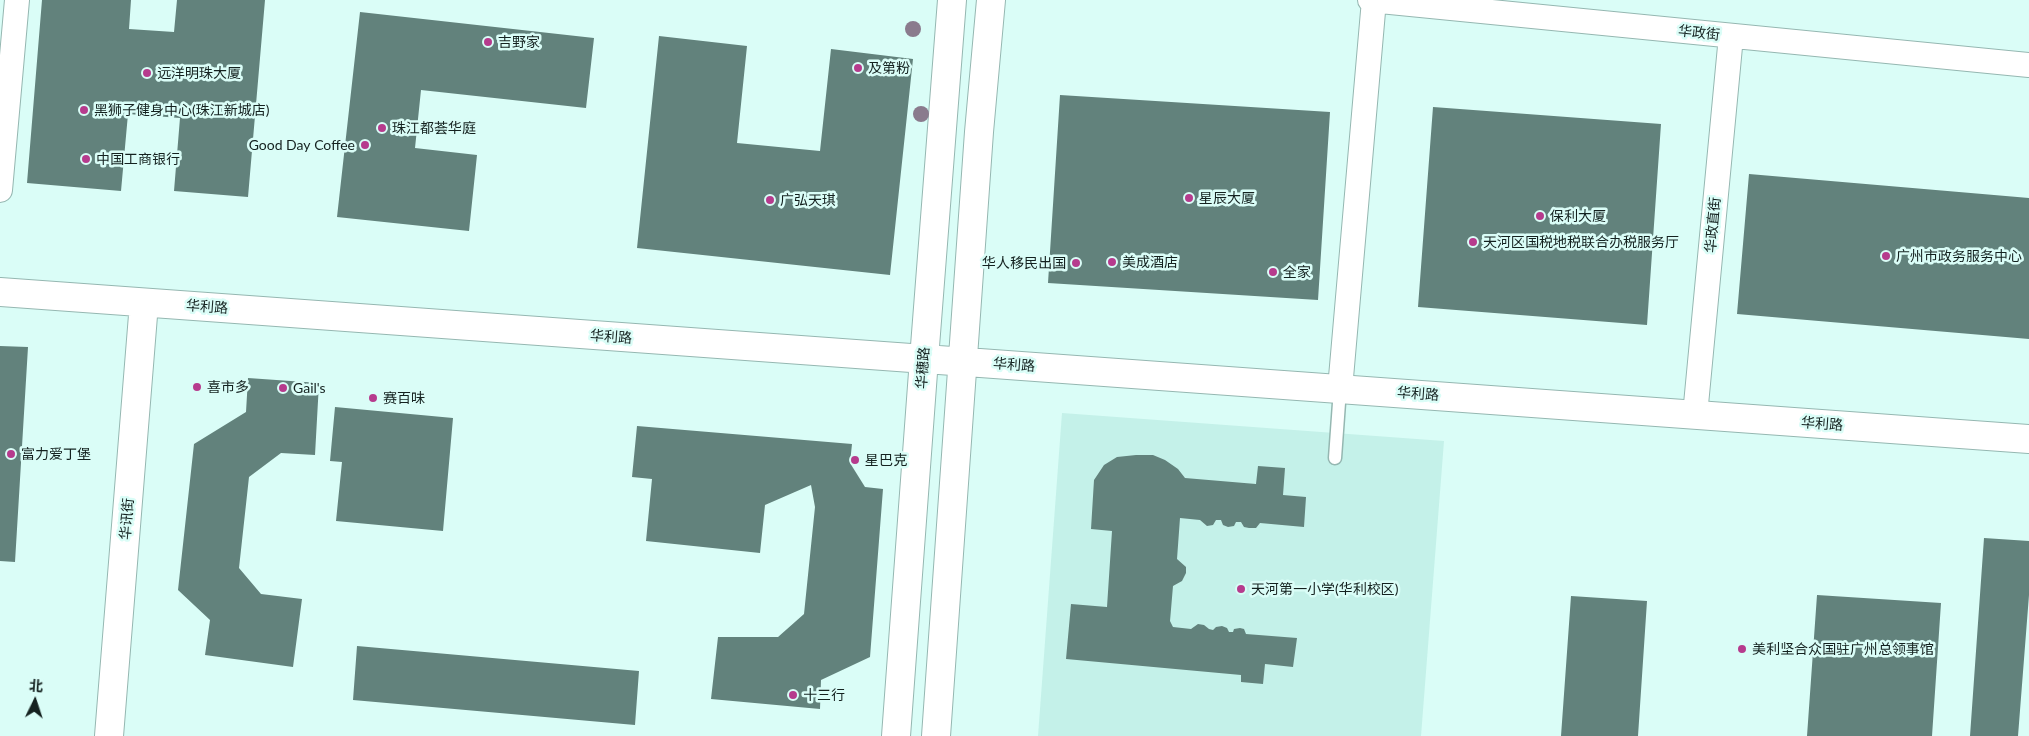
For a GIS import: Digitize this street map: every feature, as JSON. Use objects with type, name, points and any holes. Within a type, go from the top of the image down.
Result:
[{"type":"street","points":[[0,190],[17,0]]},
{"type":"street","name":"华穗路","points":[[896,736],[952,0]]},
{"type":"street","points":[[936,736],[962,361],[991,0]]},
{"type":"street","name":"华政街","points":[[1370,0],[2029,65]]},
{"type":"street","points":[[1340,389],[1374,0]]},
{"type":"street","name":"华政直街","points":[[1696,415],[1730,36]]},
{"type":"street","name":"华利路","points":[[0,292],[2029,439]]},
{"type":"street","name":"华讯街","points":[[109,736],[144,303]]},
{"type":"street","points":[[109,736],[116,736]]},
{"type":"lane","points":[[1335,458],[1340,389]]},
{"type":"shaded area","name":"天河第一小学(华利校区)","points":[[1062,413],[1444,441],[1421,736],[1038,736]]},
{"type":"building","name":"远洋明珠大厦","points":[[42,0],[131,0],[129,29],[174,32],[177,0],[265,0],[248,197],[174,191],[180,118],[128,114],[121,191],[27,183]]},
{"type":"building","name":"珠江都荟华庭","points":[[360,12],[594,38],[586,108],[421,90],[415,148],[477,155],[469,231],[337,217]]},
{"type":"building","name":"广弘天琪","points":[[659,36],[747,46],[737,143],[820,151],[831,49],[913,59],[890,275],[637,248]]},
{"type":"building","name":"星辰大厦","points":[[1060,95],[1330,112],[1318,300],[1048,283]]},
{"type":"building","name":"保利大厦","points":[[1433,107],[1661,124],[1647,325],[1418,307]]},
{"type":"building","name":"广州市政务服务中心","points":[[1749,174],[2029,198],[2029,339],[1737,314]]},
{"type":"building","name":"富力爱丁堡","points":[[0,346],[28,347],[15,562],[0,561]]},
{"type":"building","points":[[248,378],[319,383],[315,455],[281,453],[249,477],[239,568],[261,594],[302,599],[293,667],[205,655],[210,620],[178,590],[194,444],[246,412]]},
{"type":"building","points":[[335,407],[453,418],[443,531],[336,521],[342,462],[330,461]]},
{"type":"building","points":[[637,426],[852,444],[850,463],[865,487],[883,489],[870,657],[821,680],[820,709],[711,699],[718,637],[778,637],[804,614],[815,507],[811,485],[765,505],[760,553],[646,541],[652,479],[632,477]]},
{"type":"building","points":[[1153,455],[1165,460],[1178,469],[1185,478],[1256,484],[1258,466],[1285,468],[1283,495],[1306,497],[1304,527],[1260,523],[1256,528],[1249,528],[1244,527],[1241,522],[1236,522],[1234,526],[1228,527],[1223,525],[1221,520],[1216,520],[1213,525],[1207,526],[1200,520],[1180,518],[1177,559],[1186,567],[1186,573],[1182,581],[1173,586],[1170,621],[1173,627],[1191,629],[1198,624],[1213,630],[1216,627],[1222,626],[1227,628],[1229,632],[1240,628],[1244,629],[1246,634],[1297,638],[1293,667],[1265,664],[1263,684],[1241,682],[1241,675],[1066,659],[1071,604],[1107,607],[1112,531],[1091,529],[1094,480],[1104,465],[1117,457]]},
{"type":"building","points":[[1984,538],[2029,541],[2029,595],[2018,736],[1970,736]]},
{"type":"building","points":[[1817,595],[1941,603],[1932,736],[1807,736]]},
{"type":"building","points":[[1571,596],[1647,601],[1638,736],[1561,736]]},
{"type":"building","points":[[357,646],[639,671],[635,725],[353,700]]},
{"type":"place","name":"吉野家","points":[[488,42]]},
{"type":"place","name":"及第粉","points":[[858,68]]},
{"type":"place","name":"远洋明珠大厦","points":[[147,73]]},
{"type":"place","name":"黑狮子健身中心(珠江新城店)","points":[[84,110]]},
{"type":"place","name":"珠江都荟华庭","points":[[382,128]]},
{"type":"place","name":"Good Day Coffee","points":[[365,145]]},
{"type":"place","name":"中国工商银行","points":[[86,159]]},
{"type":"place","name":"星辰大厦","points":[[1189,198]]},
{"type":"place","name":"广弘天琪","points":[[770,200]]},
{"type":"place","name":"保利大厦","points":[[1540,216]]},
{"type":"place","name":"天河区国税地税联合办税服务厅","points":[[1473,242]]},
{"type":"place","name":"广州市政务服务中心","points":[[1886,256]]},
{"type":"place","name":"美成酒店","points":[[1112,262]]},
{"type":"place","name":"华人移民出国","points":[[1076,263]]},
{"type":"place","name":"全家","points":[[1273,272]]},
{"type":"place","name":"喜市多","points":[[197,387]]},
{"type":"place","name":"Gail's","points":[[283,388]]},
{"type":"place","name":"赛百味","points":[[373,398]]},
{"type":"place","name":"富力爱丁堡","points":[[11,454]]},
{"type":"place","name":"星巴克","points":[[855,460]]},
{"type":"place","name":"天河第一小学(华利校区)","points":[[1241,589]]},
{"type":"place","name":"美利坚合众国驻广州总领事馆","points":[[1742,649]]},
{"type":"place","name":"十三行","points":[[793,695]]}]
